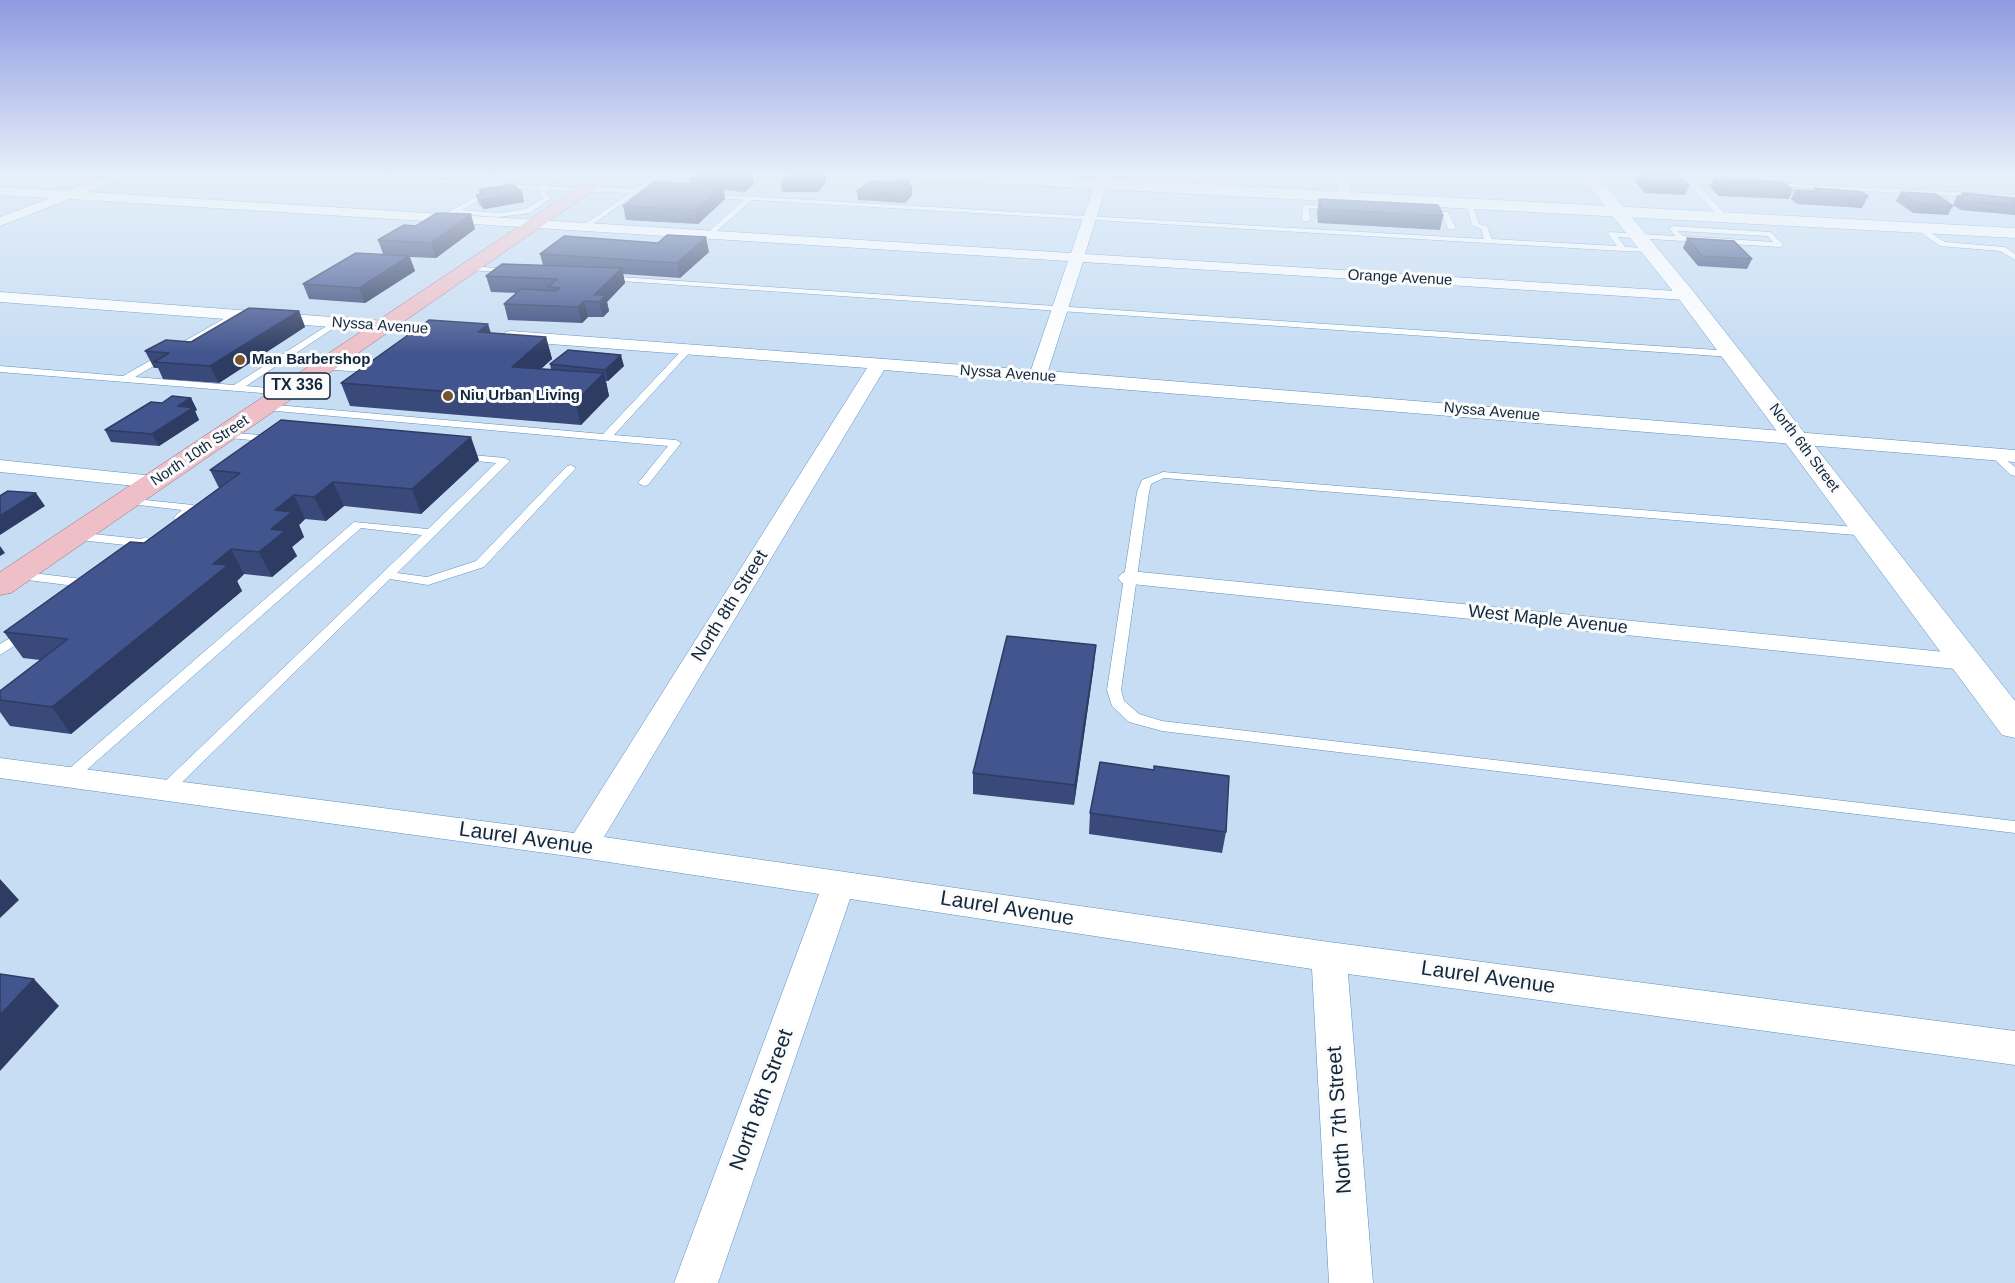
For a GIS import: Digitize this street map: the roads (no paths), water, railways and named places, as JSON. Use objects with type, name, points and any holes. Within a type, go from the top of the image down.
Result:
[{"type":"main road","name":"North 10th Street","points":[[8,581],[470,268],[513,234]]},
{"type":"main road","name":"North 6th Street","points":[[1630,234],[1636,245],[1686,295],[2015,726]]},
{"type":"street","name":"Orange Avenue","points":[[676,234],[1686,295]]},
{"type":"street","points":[[1038,376],[1085,234]]},
{"type":"street","name":"Nyssa Avenue","points":[[0,297],[339,322],[428,333],[467,333]]},
{"type":"street","name":"Nyssa Avenue","points":[[490,334],[1038,376],[2015,456]]},
{"type":"street","name":"North 8th Street","points":[[582,846],[879,365]]},
{"type":"street","points":[[0,466],[154,482]]},
{"type":"street","name":"West Maple Avenue","points":[[1130,578],[1965,662]]},
{"type":"street","name":"Laurel Avenue","points":[[0,768],[582,846],[1329,957],[2015,1048]]},
{"type":"street","name":"North 8th Street","points":[[696,1283],[839,884]]},
{"type":"street","name":"North 7th Street","points":[[1329,957],[1352,1283]]},
{"type":"lane","points":[[1371,234],[1489,241],[1636,245],[1680,238],[1780,245],[1770,234]]},
{"type":"lane","points":[[1486,234],[1489,241]]},
{"type":"lane","points":[[1677,234],[1680,238]]},
{"type":"lane","points":[[1928,234],[1943,244],[2002,249],[2015,258]]},
{"type":"lane","points":[[470,268],[517,272]]},
{"type":"lane","points":[[600,277],[1732,354]]},
{"type":"lane","points":[[125,379],[237,315]]},
{"type":"lane","points":[[236,388],[339,322]]},
{"type":"lane","points":[[606,437],[687,350]]},
{"type":"lane","points":[[325,367],[375,371],[384,364]]},
{"type":"lane","points":[[0,369],[287,392]]},
{"type":"lane","points":[[265,407],[676,443],[644,483]]},
{"type":"lane","points":[[223,435],[282,440]]},
{"type":"lane","points":[[1995,454],[2015,473]]},
{"type":"lane","points":[[164,790],[505,460],[446,455]]},
{"type":"lane","points":[[386,575],[428,581],[480,564],[571,468]]},
{"type":"lane","points":[[1868,532],[1163,475],[1146,482],[1143,492],[1114,690],[1117,703],[1134,718],[1162,726],[2015,827]]},
{"type":"lane","points":[[75,536],[144,543],[193,508],[126,501]]},
{"type":"lane","points":[[68,778],[358,524],[431,532]]},
{"type":"lane","points":[[8,581],[101,586]]},
{"type":"lane","points":[[0,651],[32,627]]},
{"type":"place","name":"Man Barbershop","points":[[240,360]]},
{"type":"place","name":"Niu Urban Living","points":[[448,396]]}]
